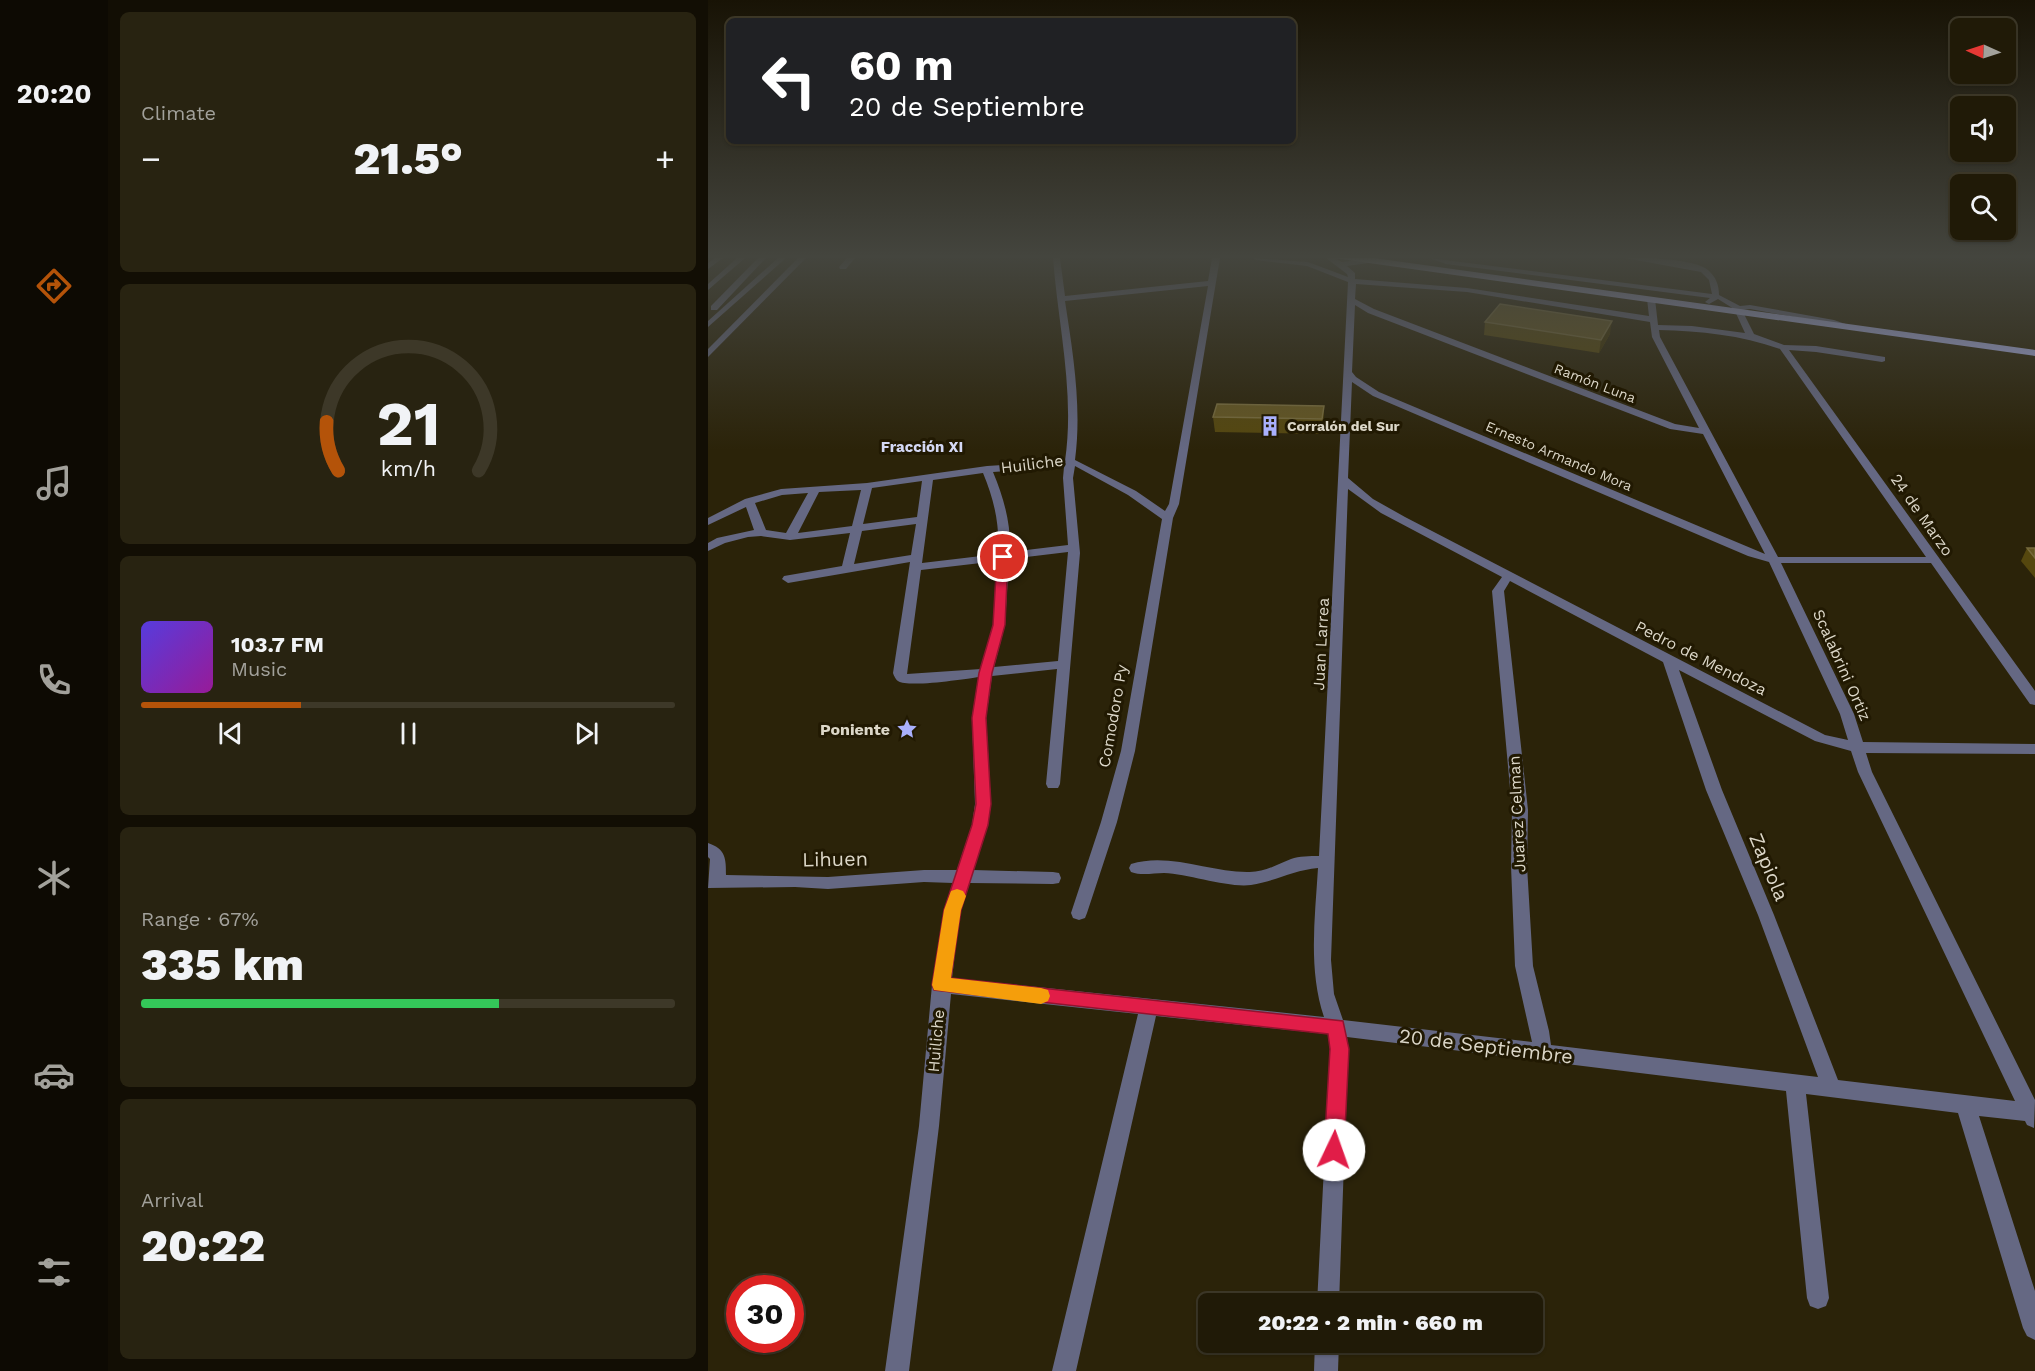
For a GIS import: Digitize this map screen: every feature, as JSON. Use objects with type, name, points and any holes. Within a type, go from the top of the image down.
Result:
[{"type":"main road","points":[[1817,322],[2035,353]]},
{"type":"street","points":[[708,354],[739,322]]},
{"type":"street","name":"Huiliche","points":[[897,1371],[929,1126],[941,985],[952,910],[980,825],[983,804],[979,740],[986,673],[999,625],[1005,536],[998,496],[987,469],[1070,462],[1073,440],[1069,396],[1070,370],[1065,322]]},
{"type":"street","name":"Comodoro Py","points":[[1078,913],[1109,822],[1128,751],[1155,581],[1168,520],[1174,504],[1205,322]]},
{"type":"street","name":"Juan Larrea","points":[[1328,1293],[1339,1049],[1336,1027],[1325,994],[1322,960],[1351,322]]},
{"type":"street","name":"Ramón Luna","points":[[1400,322],[1674,427],[1708,432]]},
{"type":"street","points":[[1745,322],[1751,336]]},
{"type":"street","points":[[1653,323],[1751,336],[1783,347],[1882,359]]},
{"type":"street","name":"Scalabrini Ortiz","points":[[1653,323],[1656,338],[1774,560],[1846,714],[1870,783],[2005,1062],[2034,1115]]},
{"type":"street","name":"24 de Marzo","points":[[1783,347],[1933,561],[2035,700]]},
{"type":"street","name":"Ernesto Armando Mora","points":[[1349,373],[1353,379],[1376,394],[1730,546],[1774,560],[1933,561]]},
{"type":"street","points":[[1348,399],[1356,395],[1376,394]]},
{"type":"street","points":[[1053,784],[1074,548],[1068,478],[1070,462],[1077,463],[1132,493],[1168,520]]},
{"type":"street","points":[[708,522],[749,501],[781,492],[867,486],[987,469]]},
{"type":"street","points":[[928,478],[900,673],[902,678],[920,679],[1065,664]]},
{"type":"street","name":"Pedro de Mendoza","points":[[1344,480],[1354,490],[1377,504],[1508,576],[1820,738],[1857,747],[2035,749]]},
{"type":"street","points":[[847,569],[867,486]]},
{"type":"street","points":[[789,537],[816,489]]},
{"type":"street","points":[[749,501],[761,532]]},
{"type":"street","points":[[1343,511],[1348,506],[1356,504],[1377,504]]},
{"type":"street","points":[[708,548],[721,540],[761,532],[789,537],[922,520]]},
{"type":"street","points":[[1730,546],[1749,546],[1763,538]]},
{"type":"street","points":[[788,579],[847,569],[1003,557],[1074,548]]},
{"type":"street","name":"Juarez Celman","points":[[1508,576],[1498,591],[1520,810],[1519,867],[1524,966],[1540,1031],[1542,1053]]},
{"type":"street","name":"Zapiola","points":[[1669,660],[1714,790],[1766,915],[1832,1089]]},
{"type":"street","points":[[708,849],[718,856],[713,882]]},
{"type":"street","points":[[1137,868],[1166,867],[1248,879],[1280,873],[1295,864],[1327,861]]},
{"type":"street","name":"Lihuen","points":[[713,882],[808,881],[828,883],[924,876],[1053,878]]},
{"type":"street","name":"20 de Septiembre","points":[[941,985],[1336,1027],[2034,1115]]},
{"type":"street","points":[[1064,1371],[1149,1008]]},
{"type":"street","points":[[1795,1085],[1818,1298]]},
{"type":"street","points":[[1966,1105],[2035,1328]]},
{"type":"street","points":[[1326,1371],[1327,1353]]},
{"type":"building","points":[[1485,322],[1611,322],[1601,340]]},
{"type":"building","points":[[1217,404],[1324,406],[1322,419],[1213,417]]},
{"type":"building","points":[[2027,548],[2035,548],[2035,558]]},
{"type":"slow traffic","points":[[957,896],[952,910],[941,985],[1041,996]]},
{"type":"place","name":"Corralón del Sur","points":[[1270,426]]},
{"type":"place","name":"Poniente","points":[[907,729]]},
{"type":"district","name":"Fracción XI","points":[[922,447]]},
{"type":"route","points":[[1003,557],[999,625],[986,673],[979,718],[983,791],[980,825],[952,910],[941,985],[1336,1027],[1339,1049],[1334,1150]]}]
